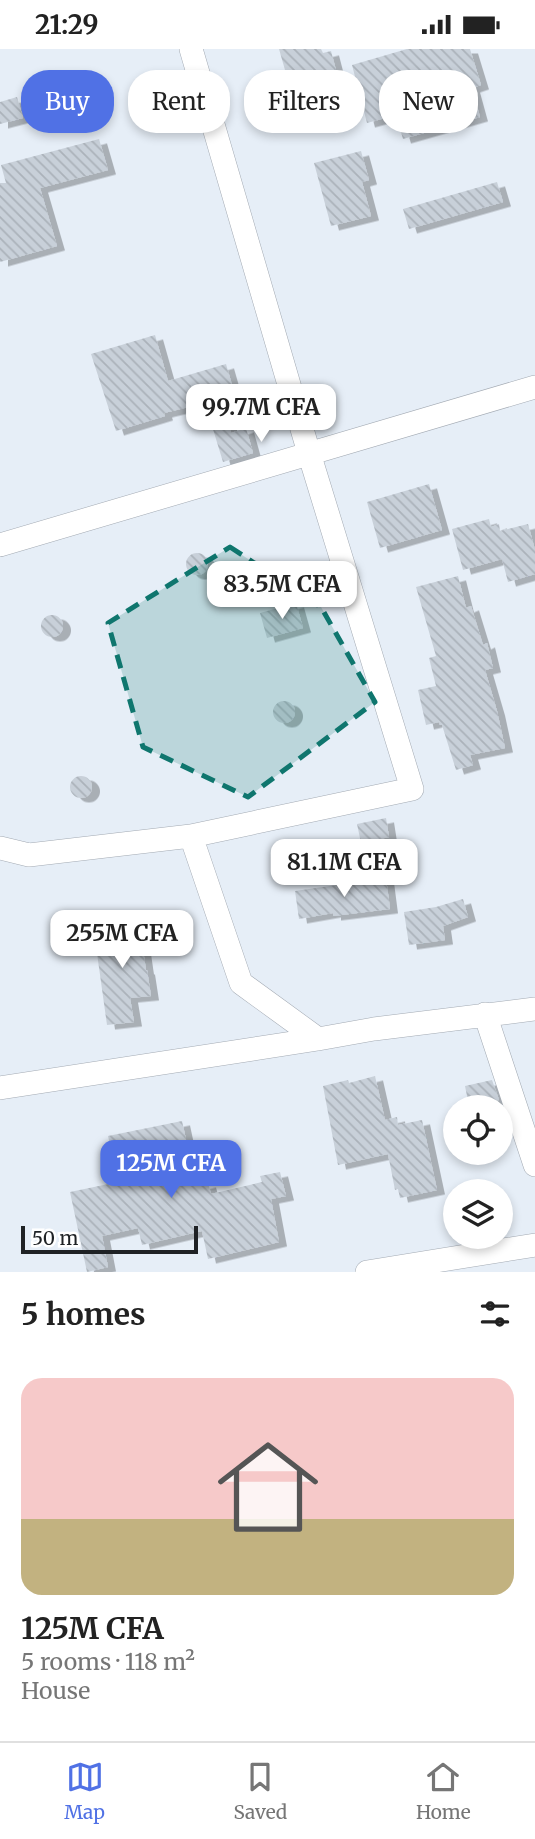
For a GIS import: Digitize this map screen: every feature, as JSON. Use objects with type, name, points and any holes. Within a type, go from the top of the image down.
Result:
[{"type":"street","points":[[0,848],[29,855],[191,836],[412,789],[309,453],[191,49]]},
{"type":"street","points":[[0,545],[535,387]]},
{"type":"street","points":[[191,836],[241,983],[318,1039]]},
{"type":"street","points":[[0,1089],[374,1029],[535,1009]]},
{"type":"street","points":[[485,1014],[535,1165]]},
{"type":"street","points":[[367,1272],[535,1245]]},
{"type":"highlighted area","points":[[230,547],[321,607],[375,702],[248,797],[143,747],[108,623]]},
{"type":"building","points":[[279,49],[321,49],[323,53],[331,51],[336,70],[285,70]]},
{"type":"building","points":[[407,49],[470,49],[476,70],[379,70],[379,120],[367,123],[365,70],[353,70],[352,65]]},
{"type":"building","points":[[17,97],[21,119],[0,124],[0,102]]},
{"type":"building","points":[[401,133],[424,133],[403,139]]},
{"type":"building","points":[[99,139],[108,170],[40,188],[57,246],[0,262],[0,183],[6,183],[1,165]]},
{"type":"building","points":[[361,151],[369,180],[362,182],[371,216],[331,226],[314,163]]},
{"type":"building","points":[[497,182],[503,202],[409,229],[403,209]]},
{"type":"building","points":[[155,335],[168,381],[226,364],[234,392],[221,396],[231,433],[246,428],[253,453],[223,462],[205,403],[164,413],[165,416],[116,431],[91,354]]},
{"type":"building","points":[[429,484],[442,530],[380,548],[367,502]]},
{"type":"building","points":[[489,519],[491,527],[499,524],[500,531],[528,524],[535,550],[535,574],[508,582],[502,559],[463,570],[452,529]]},
{"type":"building","points":[[197,553],[205,556],[208,564],[205,572],[197,575],[189,572],[186,564],[189,556]]},
{"type":"building","points":[[458,576],[466,608],[471,606],[483,645],[487,643],[493,668],[485,670],[505,748],[470,755],[473,765],[456,770],[442,725],[439,722],[426,725],[418,690],[436,686],[429,658],[436,656],[416,587]]},
{"type":"building","points":[[296,603],[303,628],[267,638],[260,613]]},
{"type":"building","points":[[52,615],[60,618],[63,626],[60,634],[52,637],[44,634],[41,626],[44,618]]},
{"type":"building","points":[[284,701],[292,704],[295,712],[292,720],[284,723],[276,720],[273,712],[276,704]]},
{"type":"building","points":[[81,776],[89,779],[92,787],[89,795],[81,798],[73,795],[70,787],[73,779]]},
{"type":"building","points":[[386,818],[389,837],[361,843],[357,824]]},
{"type":"building","points":[[386,878],[390,909],[333,916],[333,913],[299,919],[295,891]]},
{"type":"building","points":[[463,899],[468,917],[443,926],[445,940],[409,945],[404,912]]},
{"type":"building","points":[[125,921],[126,924],[139,922],[151,996],[130,998],[134,1022],[107,1025],[95,939],[104,937],[102,926]]},
{"type":"building","points":[[375,1076],[385,1120],[397,1117],[398,1125],[422,1120],[437,1190],[400,1198],[398,1189],[395,1190],[388,1154],[338,1165],[323,1086]]},
{"type":"building","points":[[492,1080],[497,1095],[467,1095],[465,1086]]},
{"type":"building","points":[[182,1121],[196,1186],[208,1183],[211,1194],[262,1182],[260,1176],[280,1172],[286,1196],[271,1199],[279,1242],[208,1259],[202,1231],[142,1245],[138,1228],[102,1236],[108,1267],[87,1272],[70,1192],[118,1182],[108,1136]]}]
